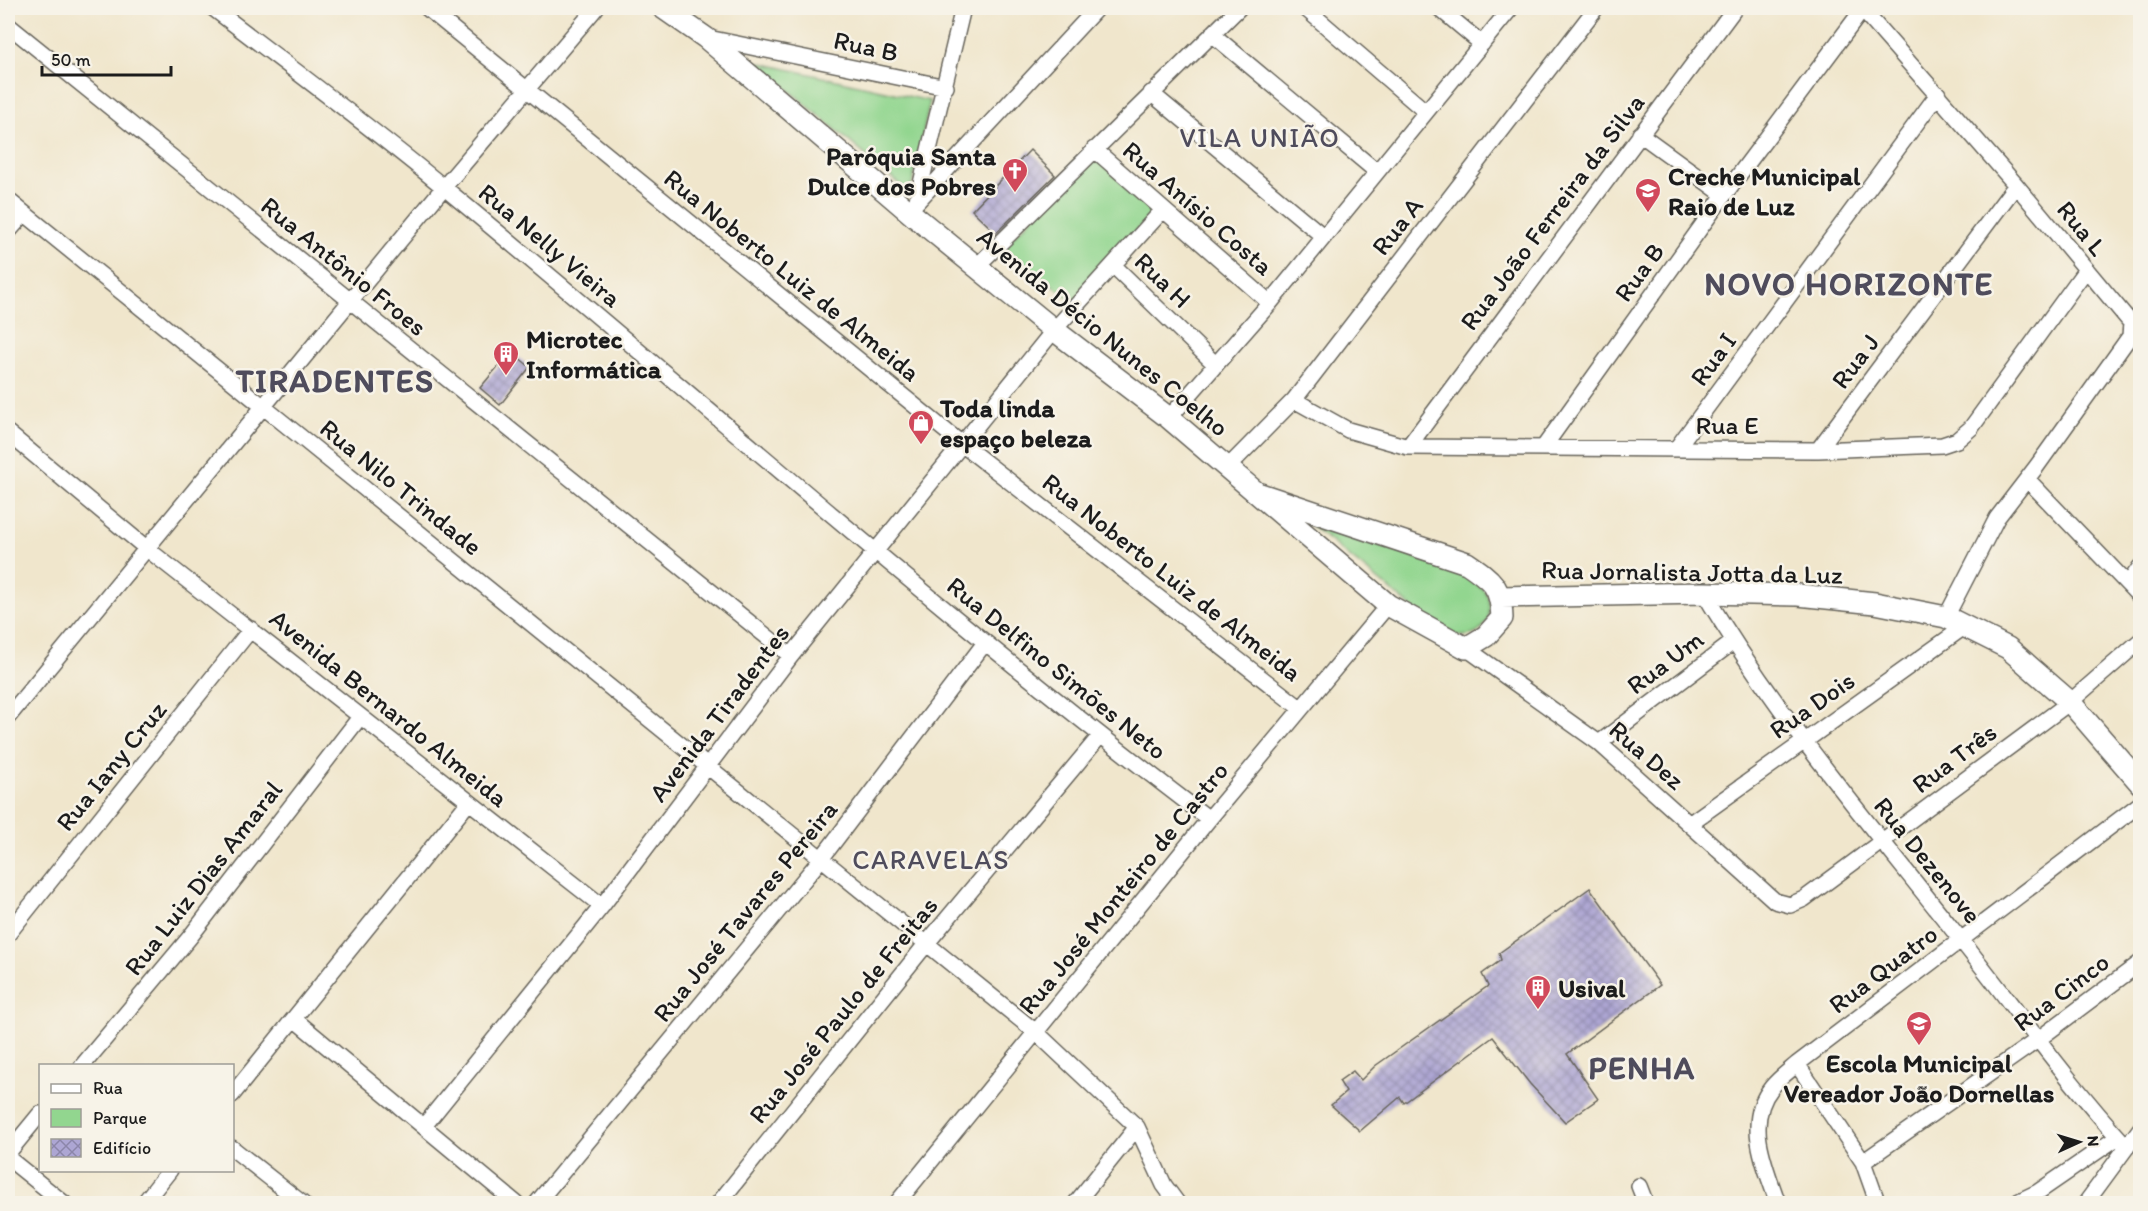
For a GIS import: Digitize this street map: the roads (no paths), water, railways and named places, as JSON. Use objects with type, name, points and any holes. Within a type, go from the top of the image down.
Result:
[{"type":"street","name":"Rua Nelly Vieira","points":[[213,8],[444,187],[878,550]]},
{"type":"street","name":"Rua Noberto Luiz de Almeida","points":[[427,8],[963,445],[1300,708]]},
{"type":"street","points":[[8,717],[351,303],[444,187],[596,8]]},
{"type":"street","name":"Avenida Décio Nunes Coelho","points":[[663,8],[706,38],[915,209],[976,266],[1054,330],[1169,418],[1388,605],[1466,648]]},
{"type":"street","points":[[915,209],[946,87],[963,8]]},
{"type":"street","points":[[915,209],[1096,8]]},
{"type":"street","points":[[976,266],[1239,8]]},
{"type":"street","points":[[1305,8],[1426,112]]},
{"type":"street","points":[[1439,8],[1482,44]]},
{"type":"street","points":[[1169,418],[1270,303],[1511,8]]},
{"type":"street","name":"Rua A","points":[[1228,467],[1294,400],[1596,8]]},
{"type":"street","name":"Rua João Ferreira da Silva","points":[[1408,447],[1735,8]]},
{"type":"street","name":"Rua B","points":[[1543,448],[1724,195],[1862,8]]},
{"type":"street","name":"Rua L","points":[[1862,8],[2016,185],[2085,271],[2131,323],[2133,329],[1997,518],[1946,617]]},
{"type":"street","name":"Rua Antônio Froes","points":[[8,25],[792,656]]},
{"type":"street","points":[[1212,34],[1376,171]]},
{"type":"street","name":"Rua B","points":[[706,38],[946,87]]},
{"type":"street","points":[[1151,93],[1324,237]]},
{"type":"street","name":"Rua I","points":[[1676,449],[1938,94]]},
{"type":"street","points":[[1640,134],[1724,195]]},
{"type":"street","name":"Rua Anísio Costa","points":[[1094,149],[1162,211],[1270,303]]},
{"type":"street","name":"Rua J","points":[[1818,450],[2016,185]]},
{"type":"street","name":"Rua Nilo Trindade","points":[[8,200],[1037,1033],[1137,1127]]},
{"type":"street","points":[[1113,265],[1162,211]]},
{"type":"street","points":[[8,232],[24,213]]},
{"type":"street","name":"Rua H","points":[[1054,330],[1113,265],[1216,365]]},
{"type":"street","name":"Rua E","points":[[1294,400],[1348,430],[1408,447],[1818,450],[1942,445],[1957,440],[1971,428],[2085,271]]},
{"type":"street","name":"Avenida Tiradentes","points":[[424,1126],[602,906],[792,656],[1054,330]]},
{"type":"street","name":"Avenida Bernardo Almeida","points":[[8,433],[146,548],[602,906]]},
{"type":"street","points":[[2027,479],[2140,597]]},
{"type":"street","points":[[1260,494],[1467,563],[1491,579],[1501,597],[1502,618],[1486,636],[1466,648]]},
{"type":"street","name":"Rua Delfino Simões Neto","points":[[878,550],[984,644],[1209,819]]},
{"type":"street","points":[[2129,584],[2140,567]]},
{"type":"street","name":"Rua Jornalista Jotta da Luz","points":[[1501,597],[1704,593],[1798,595],[1875,603],[1946,617],[2008,648],[2070,702],[2140,783]]},
{"type":"street","name":"Rua Dezenove","points":[[1704,593],[1733,642],[1802,741],[1961,940],[2037,1041],[2122,1142]]},
{"type":"street","name":"Rua José Monteiro de Castro","points":[[896,1203],[1300,708],[1388,605]]},
{"type":"street","name":"Rua Dois","points":[[1689,824],[1964,627]]},
{"type":"street","name":"Rua Iany Cruz","points":[[8,934],[251,629]]},
{"type":"street","name":"Rua Três","points":[[1790,905],[1804,899],[1883,842],[2070,702],[2140,641]]},
{"type":"street","name":"Rua Um","points":[[1599,743],[1733,642]]},
{"type":"street","name":"Rua José Tavares Pereira","points":[[536,1203],[821,859],[984,644]]},
{"type":"street","name":"Rua Dez","points":[[1466,648],[1599,743],[1775,901],[1790,905]]},
{"type":"street","name":"Rua Luiz Dias Amaral","points":[[82,1064],[190,937],[360,717]]},
{"type":"street","name":"Rua José Paulo de Freitas","points":[[718,1203],[927,943],[1100,736]]},
{"type":"street","points":[[234,1093],[468,803]]},
{"type":"street","name":"Rua Quatro","points":[[1778,1203],[1757,1139],[1760,1110],[1772,1087],[1797,1064],[2140,804]]},
{"type":"street","name":"Rua Cinco","points":[[1863,1162],[2037,1041],[2140,963]]},
{"type":"street","points":[[294,1018],[517,1203]]},
{"type":"street","points":[[1797,1064],[1863,1162],[1878,1203]]},
{"type":"street","points":[[8,1153],[39,1115]]},
{"type":"street","points":[[1075,1203],[1137,1127],[1164,1185],[1178,1203]]},
{"type":"street","points":[[2013,1203],[2037,1192],[2140,1129]]},
{"type":"street","points":[[2085,1203],[2122,1142]]},
{"type":"street","points":[[234,1150],[303,1203]]},
{"type":"street","points":[[8,1158],[65,1203]]},
{"type":"street","points":[[143,1203],[168,1172]]},
{"type":"street","points":[[1639,1186],[1646,1203]]},
{"type":"place","name":"Paróquia Santa Dulce dos Pobres","points":[[1015,194]]},
{"type":"place","name":"Creche Municipal Raio de Luz","points":[[1648,214]]},
{"type":"place","name":"Microtec Informática","points":[[506,377]]},
{"type":"place","name":"Toda linda espaço beleza","points":[[921,446]]},
{"type":"place","name":"Usival","points":[[1538,1011]]},
{"type":"place","name":"Escola Municipal Vereador João Dornellas","points":[[1919,1047]]},
{"type":"district","name":"VILA UNIÃO","points":[[1260,137]]},
{"type":"district","name":"NOVO HORIZONTE","points":[[1849,284]]},
{"type":"district","name":"TIRADENTES","points":[[335,381]]},
{"type":"district","name":"CARAVELAS","points":[[931,859]]},
{"type":"district","name":"PENHA","points":[[1642,1068]]}]
